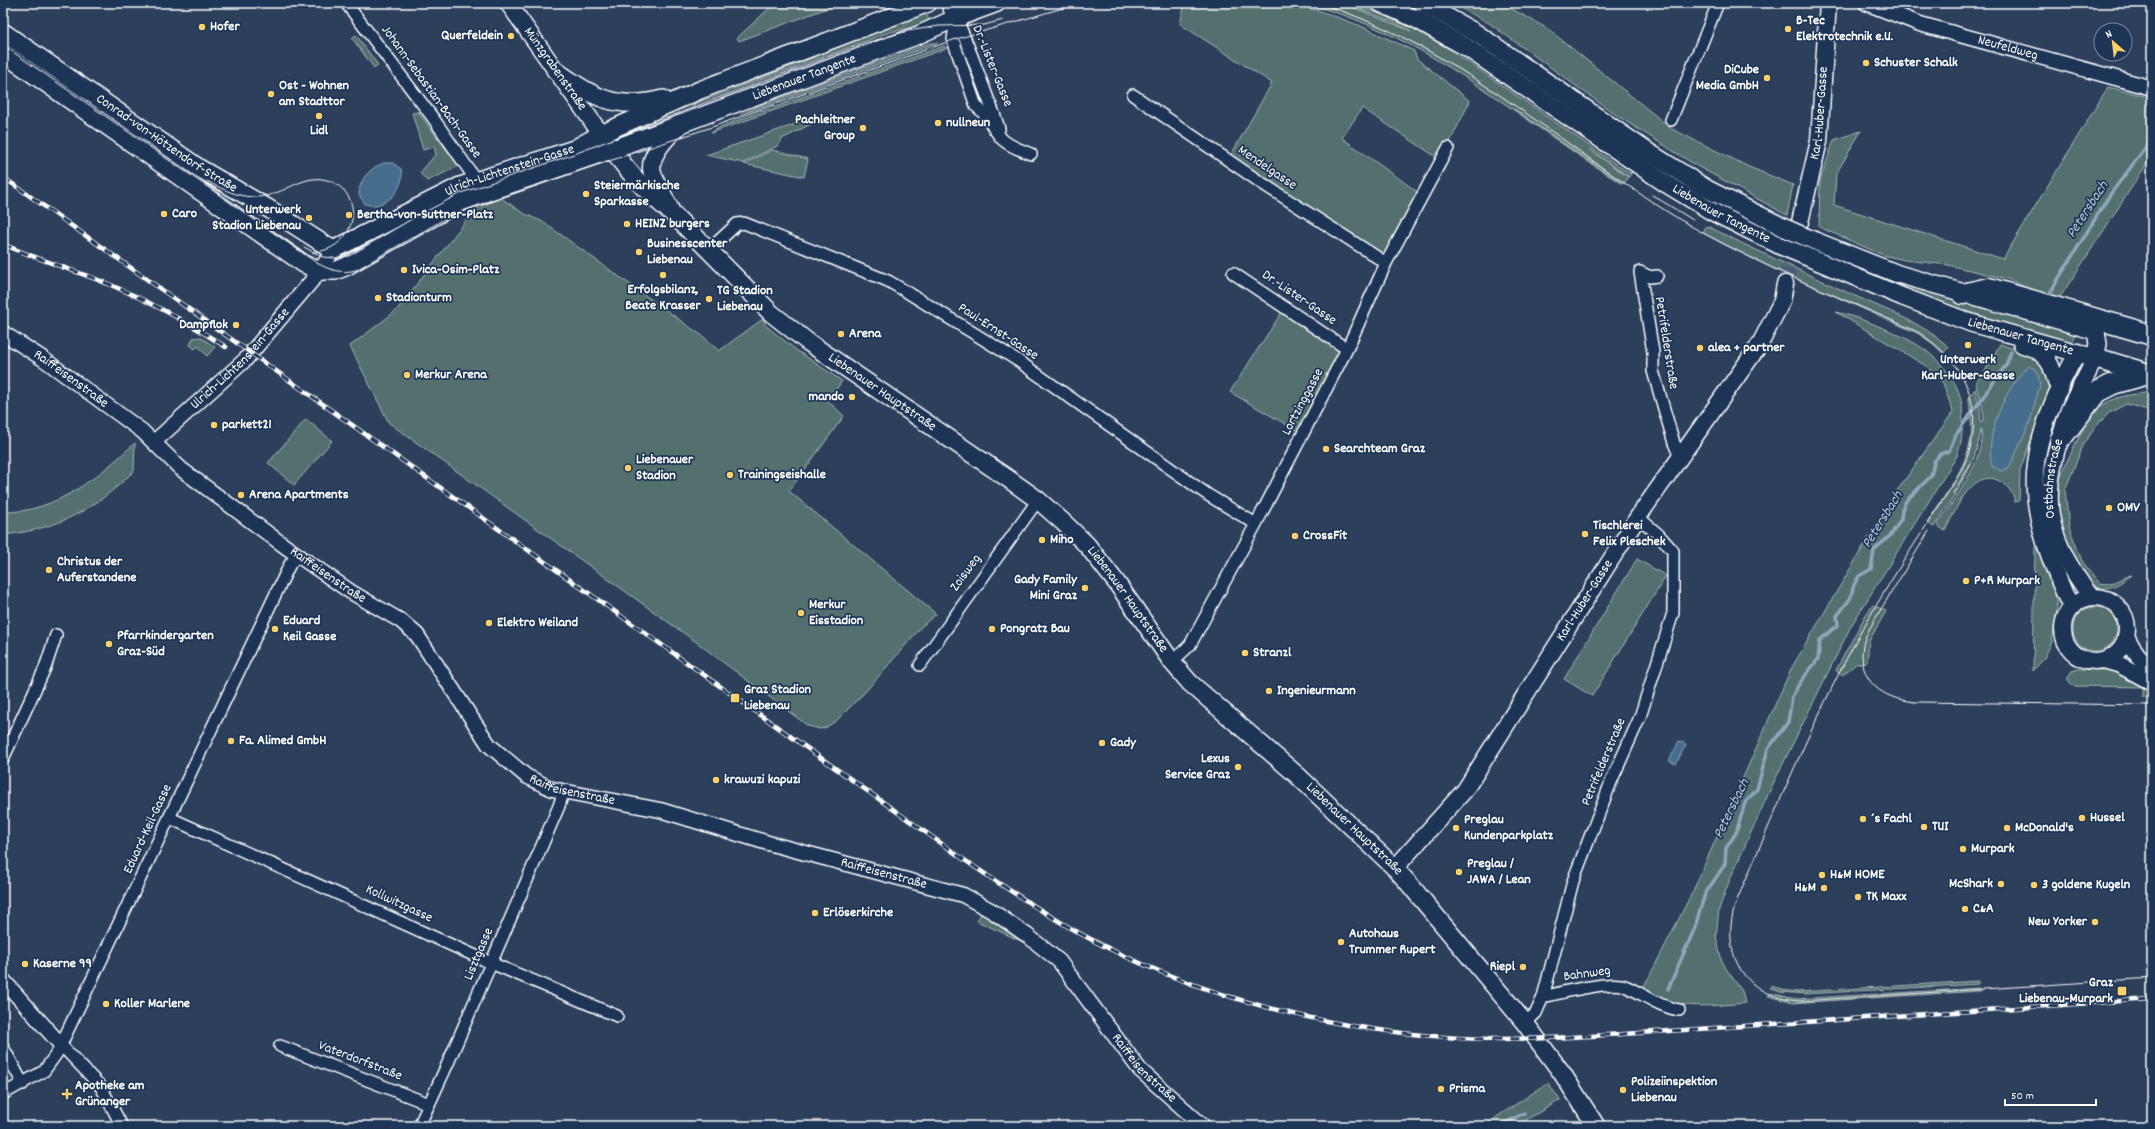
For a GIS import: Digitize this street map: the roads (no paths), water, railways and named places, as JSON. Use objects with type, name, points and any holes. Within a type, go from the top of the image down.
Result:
[{"type":"highway","points":[[1964,294],[1989,288],[2152,335]]},
{"type":"highway","points":[[2096,331],[2152,348]]},
{"type":"highway","points":[[2087,355],[2150,375]]},
{"type":"highway","points":[[2060,440],[2097,392],[2113,384],[2150,375]]},
{"type":"main road","name":"Münzgrabenstraße","points":[[508,3],[601,134]]},
{"type":"main road","name":"Liebenauer Tangente","points":[[601,134],[700,90],[928,3]]},
{"type":"main road","name":"Liebenauer Tangente","points":[[611,150],[916,36],[953,10],[997,3]]},
{"type":"main road","name":"Liebenauer Tangente","points":[[1380,3],[1416,19],[1466,47],[1665,183],[1711,211],[1781,246],[1903,297],[1994,330],[2087,355]]},
{"type":"main road","name":"Liebenauer Tangente","points":[[1422,3],[1476,33],[1645,150],[1707,189],[1792,225],[1815,241],[1898,274],[1964,294],[2040,313],[2096,331]]},
{"type":"main road","name":"Karl-Huber-Gasse","points":[[1792,225],[1819,141],[1828,3]]},
{"type":"main road","name":"Conrad-von-Hötzendorf-Straße","points":[[3,32],[199,168],[266,207],[333,250]]},
{"type":"main road","name":"Conrad-von-Hötzendorf-Straße","points":[[3,53],[304,264],[320,271]]},
{"type":"main road","points":[[555,70],[584,90],[615,103],[646,103],[700,90]]},
{"type":"main road","points":[[672,213],[652,174],[652,164],[667,136],[684,122]]},
{"type":"main road","name":"Ulrich-Lichtenstein-Gasse","points":[[333,250],[419,206],[476,180],[574,149],[601,134]]},
{"type":"main road","name":"Liebenauer Hauptstraße","points":[[601,134],[611,150],[655,199],[672,213],[771,313],[802,337],[1038,500],[1087,545],[1116,582],[1172,662],[1190,683],[1297,775],[1395,868],[1525,1023],[1562,1073],[1596,1126]]},
{"type":"main road","name":"Ulrich-Lichtenstein-Gasse","points":[[320,271],[335,271],[345,267],[458,203],[611,150]]},
{"type":"main road","name":"Karl-Huber-Gasse","points":[[1395,868],[1465,790],[1638,518],[1760,344],[1782,301],[1786,284]]},
{"type":"main road","points":[[1994,330],[2004,337],[2038,350],[2047,359],[2051,366],[2059,390]]},
{"type":"main road","points":[[2087,355],[2098,344],[2096,331]]},
{"type":"main road","name":"Ostbahnstraße","points":[[2071,608],[2048,553],[2037,503],[2035,475],[2044,432],[2059,390],[2087,355]]},
{"type":"main road","name":"Ostbahnstraße","points":[[2087,355],[2068,413],[2051,473],[2049,508],[2053,525],[2063,553],[2091,597]]},
{"type":"main road","points":[[2104,660],[2118,651],[2126,636],[2126,619],[2118,606],[2105,598],[2091,597],[2080,600],[2071,608],[2065,618],[2063,630],[2070,648],[2082,658],[2097,661],[2104,660],[2118,664],[2152,682]]},
{"type":"main road","points":[[2126,636],[2140,658],[2152,667]]},
{"type":"street","name":"Johann-Sebastian-Bach-Gasse","points":[[346,3],[433,118],[476,180]]},
{"type":"street","points":[[1671,120],[1718,3]]},
{"type":"street","name":"Neufeldweg","points":[[1866,3],[1920,24],[2152,88]]},
{"type":"street","name":"Dr.-Lister-Gasse","points":[[953,10],[965,36],[988,99],[994,109],[1002,138],[1013,147],[1031,154]]},
{"type":"street","name":"Mendelgasse","points":[[1133,95],[1260,182],[1386,263]]},
{"type":"street","name":"Lortzinggasse","points":[[1172,662],[1190,645],[1256,524],[1347,349],[1386,263],[1448,148]]},
{"type":"street","name":"Paul-Ernst-Gasse","points":[[709,250],[737,224],[744,223],[896,285],[1017,360],[1208,495],[1256,524]]},
{"type":"street","name":"Ulrich-Lichtenstein-Gasse","points":[[154,442],[245,360],[320,271],[333,250]]},
{"type":"street","name":"Petrifelderstraße","points":[[1657,276],[1650,277],[1640,272],[1653,352],[1653,371],[1674,443],[1680,457]]},
{"type":"street","name":"Dr.-Lister-Gasse","points":[[1233,273],[1347,349]]},
{"type":"street","name":"Raiffeisenstraße","points":[[3,332],[54,367],[154,442],[181,469],[297,555],[351,592],[401,621],[413,632],[433,658],[489,745],[526,776],[563,792],[660,810],[768,843],[963,895],[1010,924],[1059,961],[1140,1070],[1203,1126]]},
{"type":"street","name":"Zoisweg","points":[[920,665],[1038,500]]},
{"type":"street","name":"Petrifelderstraße","points":[[1525,1023],[1536,1013],[1543,997],[1573,881],[1611,782],[1640,717],[1673,613],[1672,551],[1659,535],[1638,518]]},
{"type":"street","name":"Eduard-Keil-Gasse","points":[[3,1094],[44,1071],[61,1044],[170,818],[283,578],[290,564],[297,555]]},
{"type":"street","points":[[3,759],[44,668],[56,635]]},
{"type":"street","name":"Lisztgasse","points":[[419,1126],[491,963],[563,792]]},
{"type":"street","name":"Kollwitzgasse","points":[[170,818],[491,963],[616,1016]]},
{"type":"street","points":[[3,980],[101,1087],[122,1126]]},
{"type":"street","name":"Bahnweg","points":[[1543,997],[1604,985],[1624,985],[1667,1009],[1679,1010]]},
{"type":"street","name":"Vaterdorfstraße","points":[[280,1046],[428,1104]]},
{"type":"street","points":[[3,1047],[6,1061],[23,1084]]},
{"type":"water","points":[[384,163],[393,163],[401,169],[401,183],[392,196],[386,201],[372,205],[365,204],[359,195],[363,179],[370,171]]},
{"type":"water","points":[[2028,366],[2037,370],[2040,384],[2030,422],[2010,467],[2001,471],[1992,466],[1990,454],[1994,426],[2012,386]]},
{"type":"water","points":[[1679,741],[1686,744],[1676,764],[1669,761]]},
{"type":"waterway","name":"Petersbach","points":[[2048,296],[2109,196],[2152,139]]},
{"type":"waterway","name":"Petersbach","points":[[1668,989],[1694,930],[1705,894],[1725,864],[1726,848],[1736,833],[1745,803],[1757,789],[1768,749],[1788,722],[1792,697],[1799,684],[1818,659],[1820,640],[1838,625],[1837,616],[1850,599],[1854,585],[1859,576],[1871,569],[1874,550],[1891,535],[1901,519],[1902,510],[1906,501],[1931,476],[1934,462],[1940,454],[1949,451],[1955,436],[2006,365],[2011,352]]},
{"type":"waterway","name":"Petersbach","points":[[1499,1126],[1524,1113]]},
{"type":"tunnel","points":[[1785,284],[1796,239]]},
{"type":"tram line","points":[[3,45],[317,263],[326,268],[346,272],[356,270],[441,221],[491,200],[712,127],[953,40],[1080,3]]},
{"type":"tram line","points":[[1318,3],[1366,20],[1411,41],[1454,66],[1497,93],[1663,209],[1724,244],[1788,275],[1918,332],[1931,341],[1953,363],[1968,388],[1974,418],[1973,434],[1971,447],[1961,471],[1874,609],[1841,669],[1794,767],[1737,900],[1732,919],[1731,937],[1734,954],[1740,968],[1750,981],[1763,991],[1780,998],[1800,1001],[2152,978]]},
{"type":"tram line","points":[[304,247],[323,257],[335,258],[349,256],[410,220],[461,193],[577,153],[707,102],[865,43],[908,31],[939,26],[984,25],[1003,20]]},
{"type":"tram line","points":[[207,181],[235,194],[250,197],[273,194],[313,179],[330,181],[342,189],[350,199],[353,210],[351,222],[346,234],[338,243],[326,250],[312,252]]},
{"type":"tram line","points":[[1652,195],[1693,220]]},
{"type":"tram line","points":[[1953,494],[1971,463]]},
{"type":"tram line","points":[[1929,531],[1881,609],[1864,640],[1862,658],[1864,669],[1874,686],[1892,697],[1915,702],[2152,705]]},
{"type":"railway","points":[[3,177],[966,861],[1066,926],[1125,956],[1170,976],[1264,1007],[1313,1018],[1410,1034],[1480,1039],[1624,1034],[2152,999]]},
{"type":"railway","points":[[3,244],[141,298],[170,313],[226,347]]},
{"type":"place","name":"Hofer","points":[[202,27]]},
{"type":"place","name":"B-Tec Elektrotechnik e.U.","points":[[1788,29]]},
{"type":"place","name":"Querfeldein","points":[[511,36]]},
{"type":"place","name":"Schuster Schalk","points":[[1866,63]]},
{"type":"place","name":"DiCube Media GmbH","points":[[1767,78]]},
{"type":"place","name":"Ost - Wohnen am Stadttor","points":[[271,94]]},
{"type":"place","name":"Lidl","points":[[319,116]]},
{"type":"place","name":"nullneun","points":[[938,123]]},
{"type":"place","name":"Pachleitner Group","points":[[863,128]]},
{"type":"place","name":"Steiermärkische Sparkasse","points":[[586,194]]},
{"type":"place","name":"Caro","points":[[164,214]]},
{"type":"place","name":"Bertha-von-Suttner-Platz","points":[[349,215]]},
{"type":"place","name":"Unterwerk Stadion Liebenau","points":[[309,218]]},
{"type":"place","name":"HEINZ burgers","points":[[627,224]]},
{"type":"place","name":"Businesscenter Liebenau","points":[[639,252]]},
{"type":"place","name":"Ivica-Osim-Platz","points":[[404,270]]},
{"type":"place","name":"Erfolgsbilanz, Beate Krasser","points":[[663,275]]},
{"type":"place","name":"Stadionturm","points":[[378,298]]},
{"type":"place","name":"TG Stadion Liebenau","points":[[709,299]]},
{"type":"place","name":"Dampflok","points":[[236,325]]},
{"type":"place","name":"Arena","points":[[841,334]]},
{"type":"place","name":"Unterwerk Karl-Huber-Gasse","points":[[1968,345]]},
{"type":"place","name":"alea + partner","points":[[1700,348]]},
{"type":"place","name":"Merkur Arena","points":[[407,375]]},
{"type":"place","name":"mando","points":[[852,397]]},
{"type":"place","name":"parkett21","points":[[214,425]]},
{"type":"place","name":"Searchteam Graz","points":[[1326,449]]},
{"type":"place","name":"Liebenauer Stadion","points":[[628,468]]},
{"type":"place","name":"Trainingseishalle","points":[[730,475]]},
{"type":"place","name":"Arena Apartments","points":[[241,495]]},
{"type":"place","name":"OMV","points":[[2109,508]]},
{"type":"place","name":"Tischlerei Felix Pleschek","points":[[1585,534]]},
{"type":"place","name":"CrossFit","points":[[1295,536]]},
{"type":"place","name":"Miho","points":[[1042,540]]},
{"type":"place","name":"Christus der Auferstandene","points":[[49,570]]},
{"type":"place","name":"P+R Murpark","points":[[1966,581]]},
{"type":"place","name":"Gady Family Mini Graz","points":[[1085,588]]},
{"type":"place","name":"Merkur Eisstadion","points":[[801,613]]},
{"type":"place","name":"Elektro Weiland","points":[[489,623]]},
{"type":"place","name":"Eduard Keil Gasse","points":[[275,629]]},
{"type":"place","name":"Pongratz Bau","points":[[992,629]]},
{"type":"place","name":"Pfarrkindergarten Graz-Süd","points":[[109,644]]},
{"type":"place","name":"Stranzl","points":[[1245,653]]},
{"type":"place","name":"Ingenieurmann","points":[[1269,691]]},
{"type":"place","name":"Graz Stadion Liebenau","points":[[735,698]]},
{"type":"place","name":"Fa. Alimed GmbH","points":[[231,741]]},
{"type":"place","name":"Gady","points":[[1102,743]]},
{"type":"place","name":"Lexus Service Graz","points":[[1238,767]]},
{"type":"place","name":"krawuzi kapuzi","points":[[716,780]]},
{"type":"place","name":"Hussel","points":[[2082,818]]},
{"type":"place","name":"´s Fachl","points":[[1863,819]]},
{"type":"place","name":"TUI","points":[[1924,827]]},
{"type":"place","name":"Preglau Kundenparkplatz","points":[[1456,828]]},
{"type":"place","name":"McDonald's","points":[[2007,828]]},
{"type":"place","name":"Murpark","points":[[1963,849]]},
{"type":"place","name":"Preglau / JAWA / Lean","points":[[1459,872]]},
{"type":"place","name":"H&M HOME","points":[[1822,875]]},
{"type":"place","name":"McShark","points":[[2001,884]]},
{"type":"place","name":"3 goldene Kugeln","points":[[2034,885]]},
{"type":"place","name":"H&M","points":[[1824,888]]},
{"type":"place","name":"TK Maxx","points":[[1858,897]]},
{"type":"place","name":"C&A","points":[[1965,909]]},
{"type":"place","name":"Erlöserkirche","points":[[815,913]]},
{"type":"place","name":"New Yorker","points":[[2095,922]]},
{"type":"place","name":"Autohaus Trummer Rupert","points":[[1341,942]]},
{"type":"place","name":"Kaserne 99","points":[[25,964]]},
{"type":"place","name":"Riepl","points":[[1523,967]]},
{"type":"place","name":"Graz Liebenau-Murpark","points":[[2122,991]]},
{"type":"place","name":"Koller Marlene","points":[[106,1004]]},
{"type":"place","name":"Prisma","points":[[1441,1089]]},
{"type":"place","name":"Polizeiinspektion Liebenau","points":[[1623,1090]]},
{"type":"place","name":"Apotheke am Grünanger","points":[[67,1094]]}]
